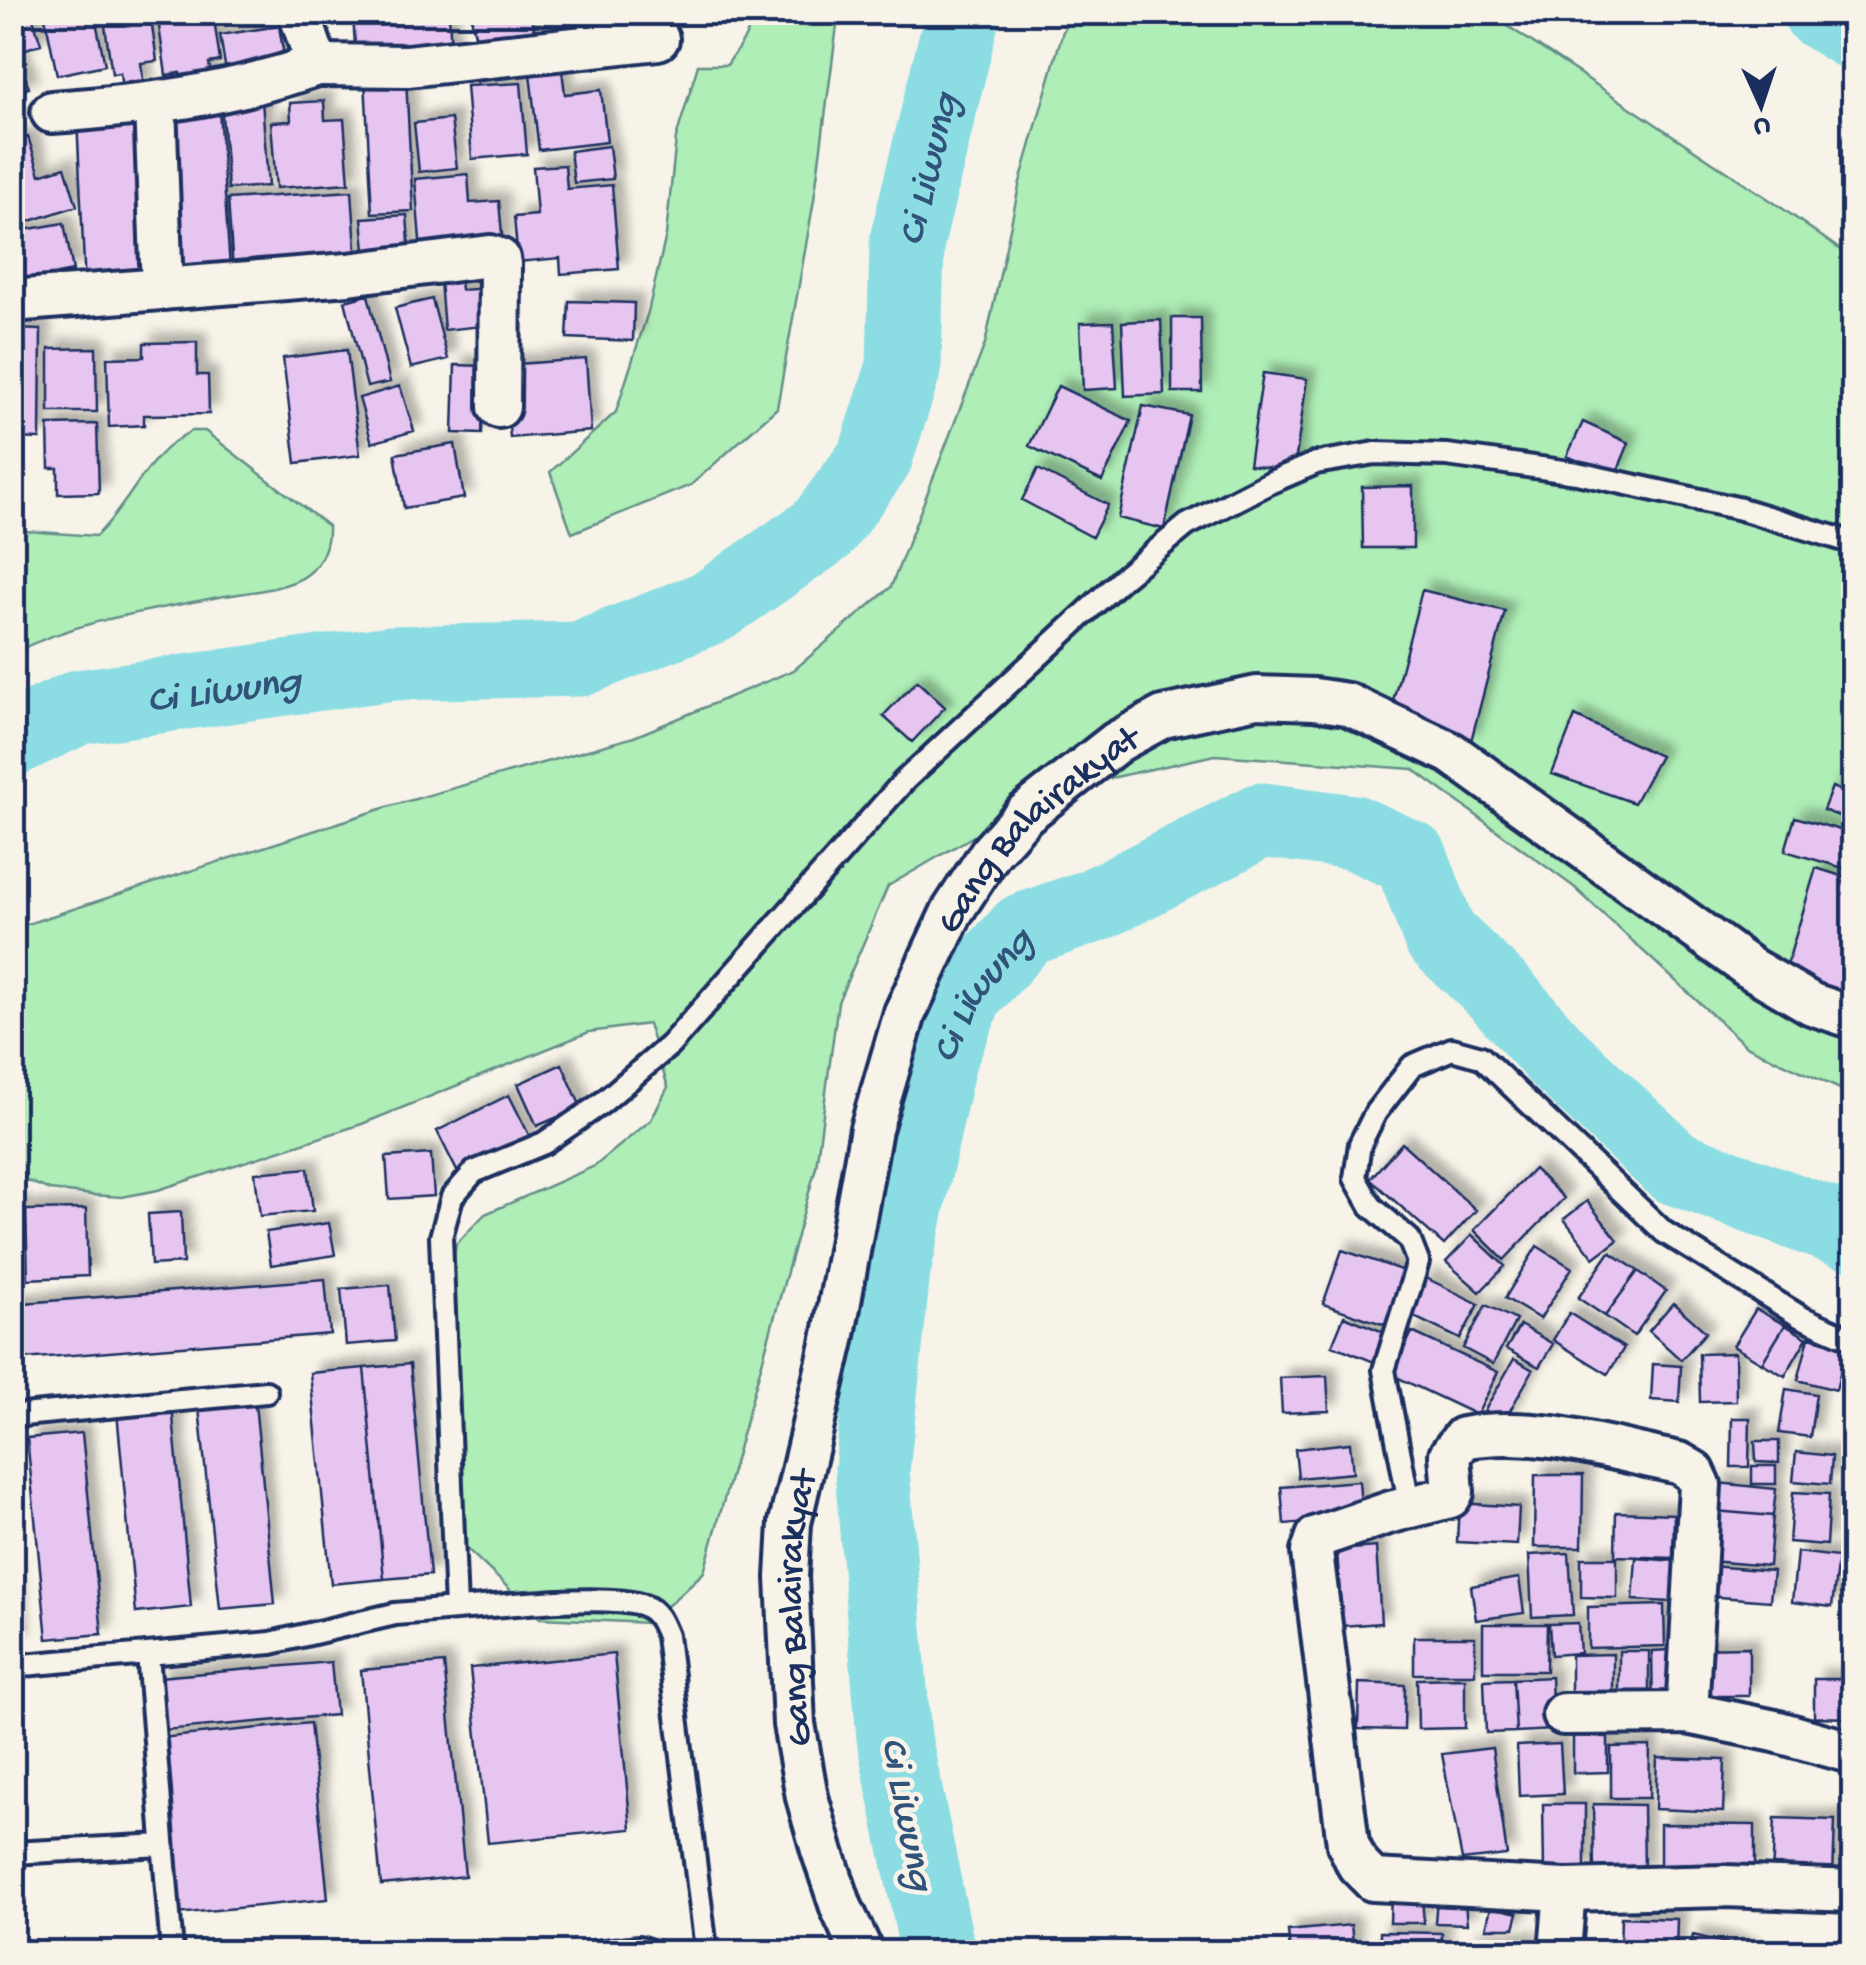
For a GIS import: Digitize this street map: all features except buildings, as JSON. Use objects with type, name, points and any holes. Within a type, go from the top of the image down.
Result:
[{"type":"street","points":[[299,12],[317,65]]},
{"type":"street","points":[[52,112],[156,105],[252,86],[317,65],[407,66],[658,38]]},
{"type":"street","points":[[156,105],[162,289]]},
{"type":"street","points":[[12,301],[348,274],[490,256],[498,259],[498,407]]},
{"type":"street","name":"Gang Balairakyat","points":[[862,1952],[841,1908],[822,1850],[807,1797],[794,1724],[787,1578],[790,1523],[833,1340],[871,1129],[905,1014],[952,912],[991,852],[1025,814],[1117,742],[1163,718],[1257,697],[1347,704],[1450,754],[1750,968],[1812,1004],[1854,1018]]},
{"type":"street","points":[[1687,1714],[1700,1485],[1694,1472],[1679,1463],[1543,1436],[1492,1432],[1463,1438],[1452,1450],[1450,1496],[1317,1537],[1312,1552],[1348,1844],[1358,1865],[1373,1880],[1565,1890],[1726,1886],[1854,1891]]},
{"type":"street","points":[[1562,1714],[1687,1714],[1775,1731],[1854,1753]]},
{"type":"street","points":[[1560,1952],[1565,1890]]},
{"type":"lane","points":[[456,1609],[441,1237],[452,1197],[474,1172],[544,1144],[602,1103],[670,1044],[904,782],[1125,576],[1187,525],[1268,482],[1316,463],[1375,453],[1447,455],[1596,477],[1741,509],[1854,543]]},
{"type":"lane","points":[[1410,1508],[1384,1370],[1418,1262],[1409,1239],[1371,1206],[1355,1178],[1360,1144],[1376,1112],[1412,1066],[1452,1049],[1481,1056],[1664,1232],[1800,1318],[1854,1340]]},
{"type":"lane","points":[[12,1416],[266,1392]]},
{"type":"lane","points":[[12,1666],[271,1643],[395,1614],[599,1601],[645,1606],[661,1621],[667,1636],[705,1941]]},
{"type":"lane","points":[[148,1654],[172,1952]]},
{"type":"lane","points":[[12,1853],[163,1845]]},
{"type":"lane","points":[[596,1952],[639,1948],[655,1952]]},
{"type":"green space","points":[[755,13],[845,13],[837,26],[814,200],[777,408],[691,485],[572,533],[550,472],[616,412],[648,312],[666,235],[676,138],[698,65],[727,65],[745,38]]},
{"type":"green space","points":[[1074,13],[1488,13],[1853,259],[1853,1095],[1746,1046],[1574,887],[1413,769],[1215,755],[1093,782],[1001,820],[888,886],[838,1002],[816,1167],[704,1572],[649,1623],[540,1618],[441,1524],[446,1446],[444,1319],[456,1244],[485,1214],[595,1166],[651,1120],[668,1087],[648,1024],[589,1032],[362,1124],[158,1190],[122,1197],[50,1190],[13,1175],[12,929],[387,807],[634,737],[794,670],[891,587],[985,344],[1020,182],[1063,31]]},
{"type":"green space","points":[[191,431],[205,431],[328,526],[326,546],[317,564],[300,579],[278,587],[114,618],[62,632],[13,653],[13,530],[96,536],[150,466]]},
{"type":"waterway","name":"Ci Liwung","points":[[12,739],[79,707],[392,663],[580,659],[713,606],[822,530],[875,458],[904,367],[907,241],[963,12]]},
{"type":"waterway","name":"Ci Liwung","points":[[1820,12],[1854,33]]},
{"type":"waterway","name":"Ci Liwung","points":[[938,1952],[894,1738],[872,1470],[893,1271],[939,1059],[967,993],[1024,930],[1095,905],[1262,820],[1353,832],[1411,858],[1440,936],[1502,995],[1557,1057],[1674,1167],[1854,1234]]}]
